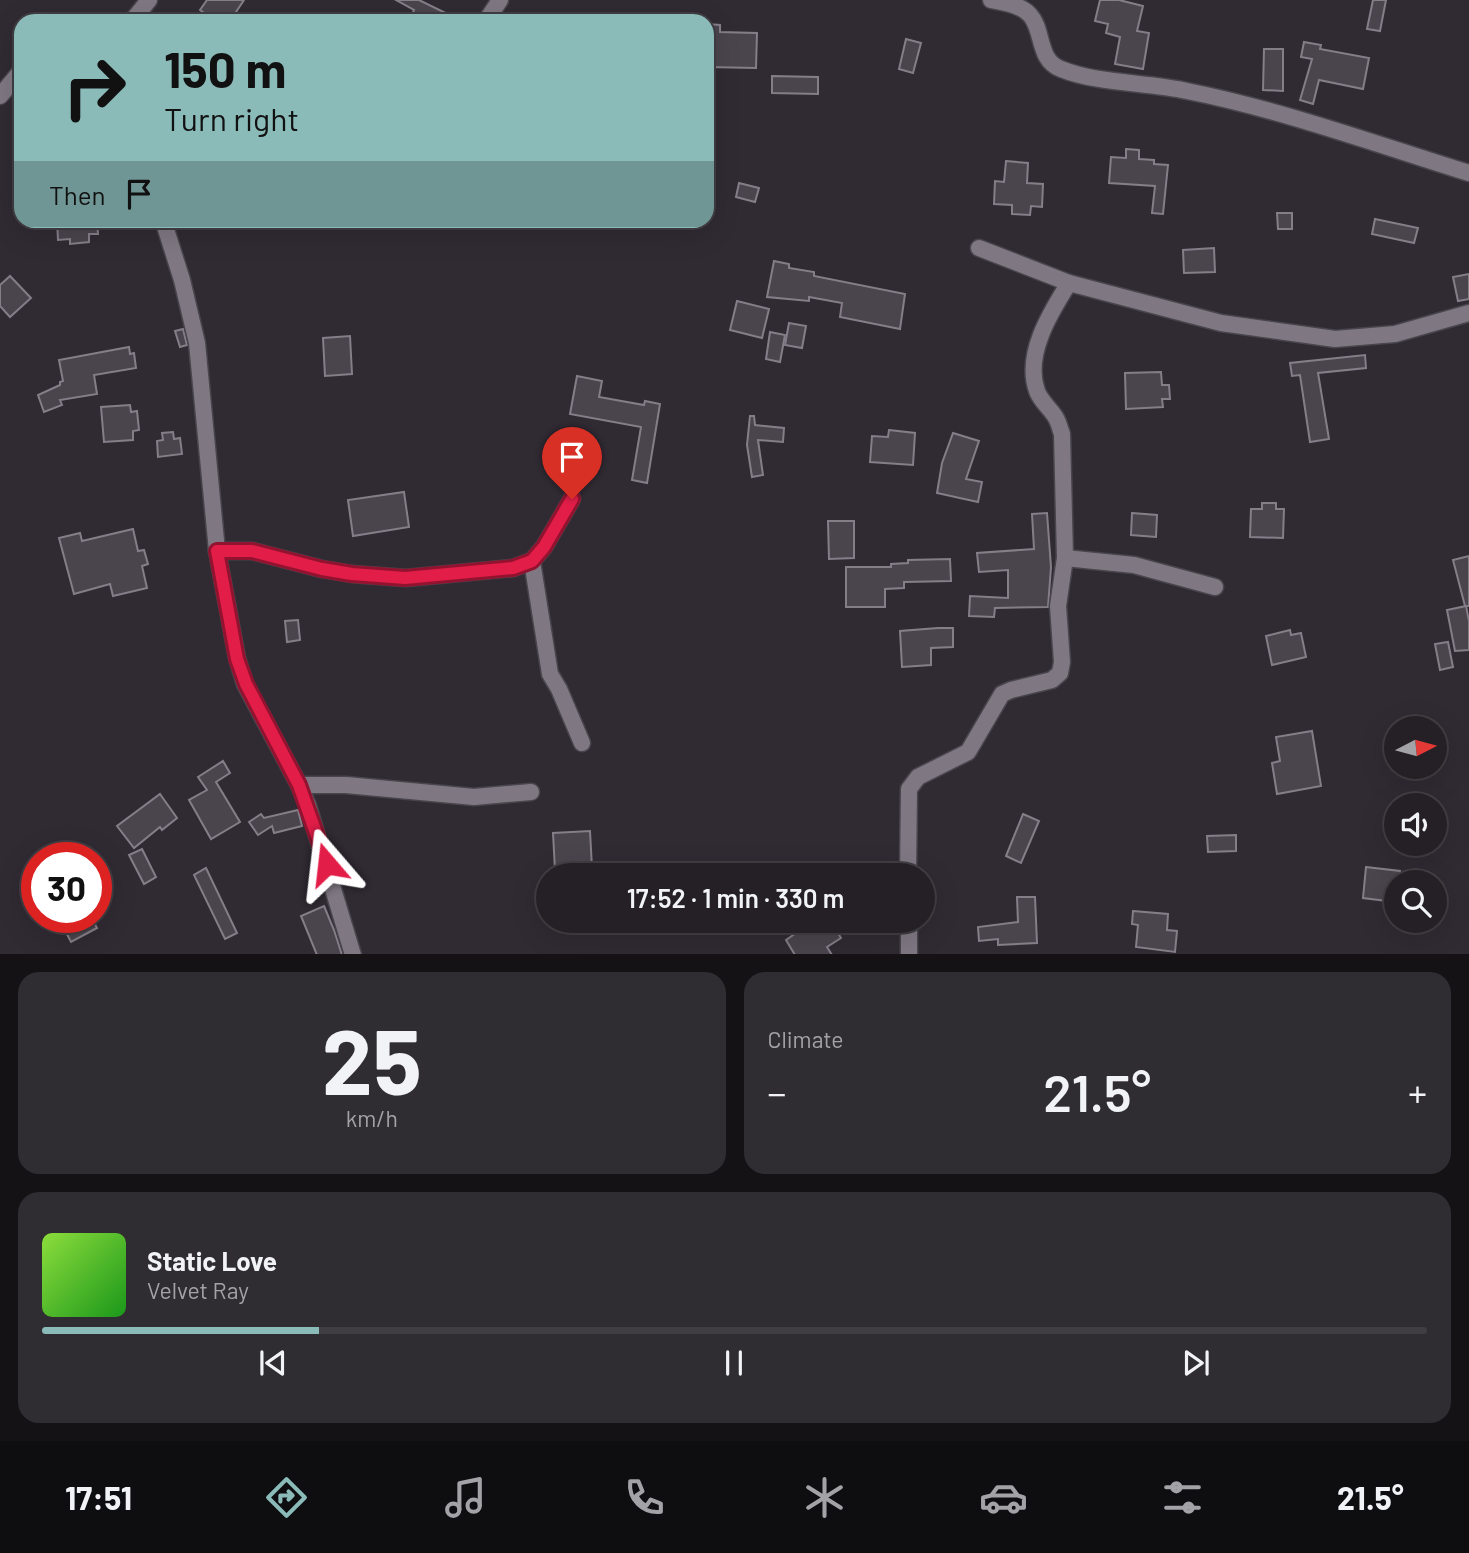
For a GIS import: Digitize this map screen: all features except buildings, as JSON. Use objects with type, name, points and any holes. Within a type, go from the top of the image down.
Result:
[{"type":"street","points":[[138,14],[149,0]]},
{"type":"street","points":[[991,0],[1021,8],[1032,16],[1044,52],[1057,68],[1077,74],[1186,90],[1291,118],[1469,173]]},
{"type":"street","points":[[0,96],[14,79]]},
{"type":"street","points":[[166,228],[182,280],[197,343],[217,551],[237,659],[246,684],[299,785],[321,843],[353,954]]},
{"type":"street","points":[[979,248],[1069,283],[1221,323],[1335,339],[1395,334],[1469,313]]},
{"type":"street","points":[[908,863],[909,789],[918,777],[968,752],[1002,694],[1052,680],[1060,673],[1062,662],[1058,606],[1065,558],[1062,434],[1056,418],[1038,395],[1032,375],[1036,352],[1051,311],[1069,283]]},
{"type":"street","points":[[217,551],[252,551],[322,569],[405,578],[513,568],[532,561],[544,547],[572,499]]},
{"type":"street","points":[[1065,558],[1134,565],[1215,587]]},
{"type":"street","points":[[532,561],[550,674],[582,743]]},
{"type":"street","points":[[299,785],[346,785],[474,797],[531,792]]},
{"type":"street","points":[[909,933],[909,954]]},
{"type":"route","points":[[327,864],[299,785],[260,713],[237,659],[217,551],[252,551],[322,569],[405,578],[513,568],[532,561],[544,547],[572,499]]}]
